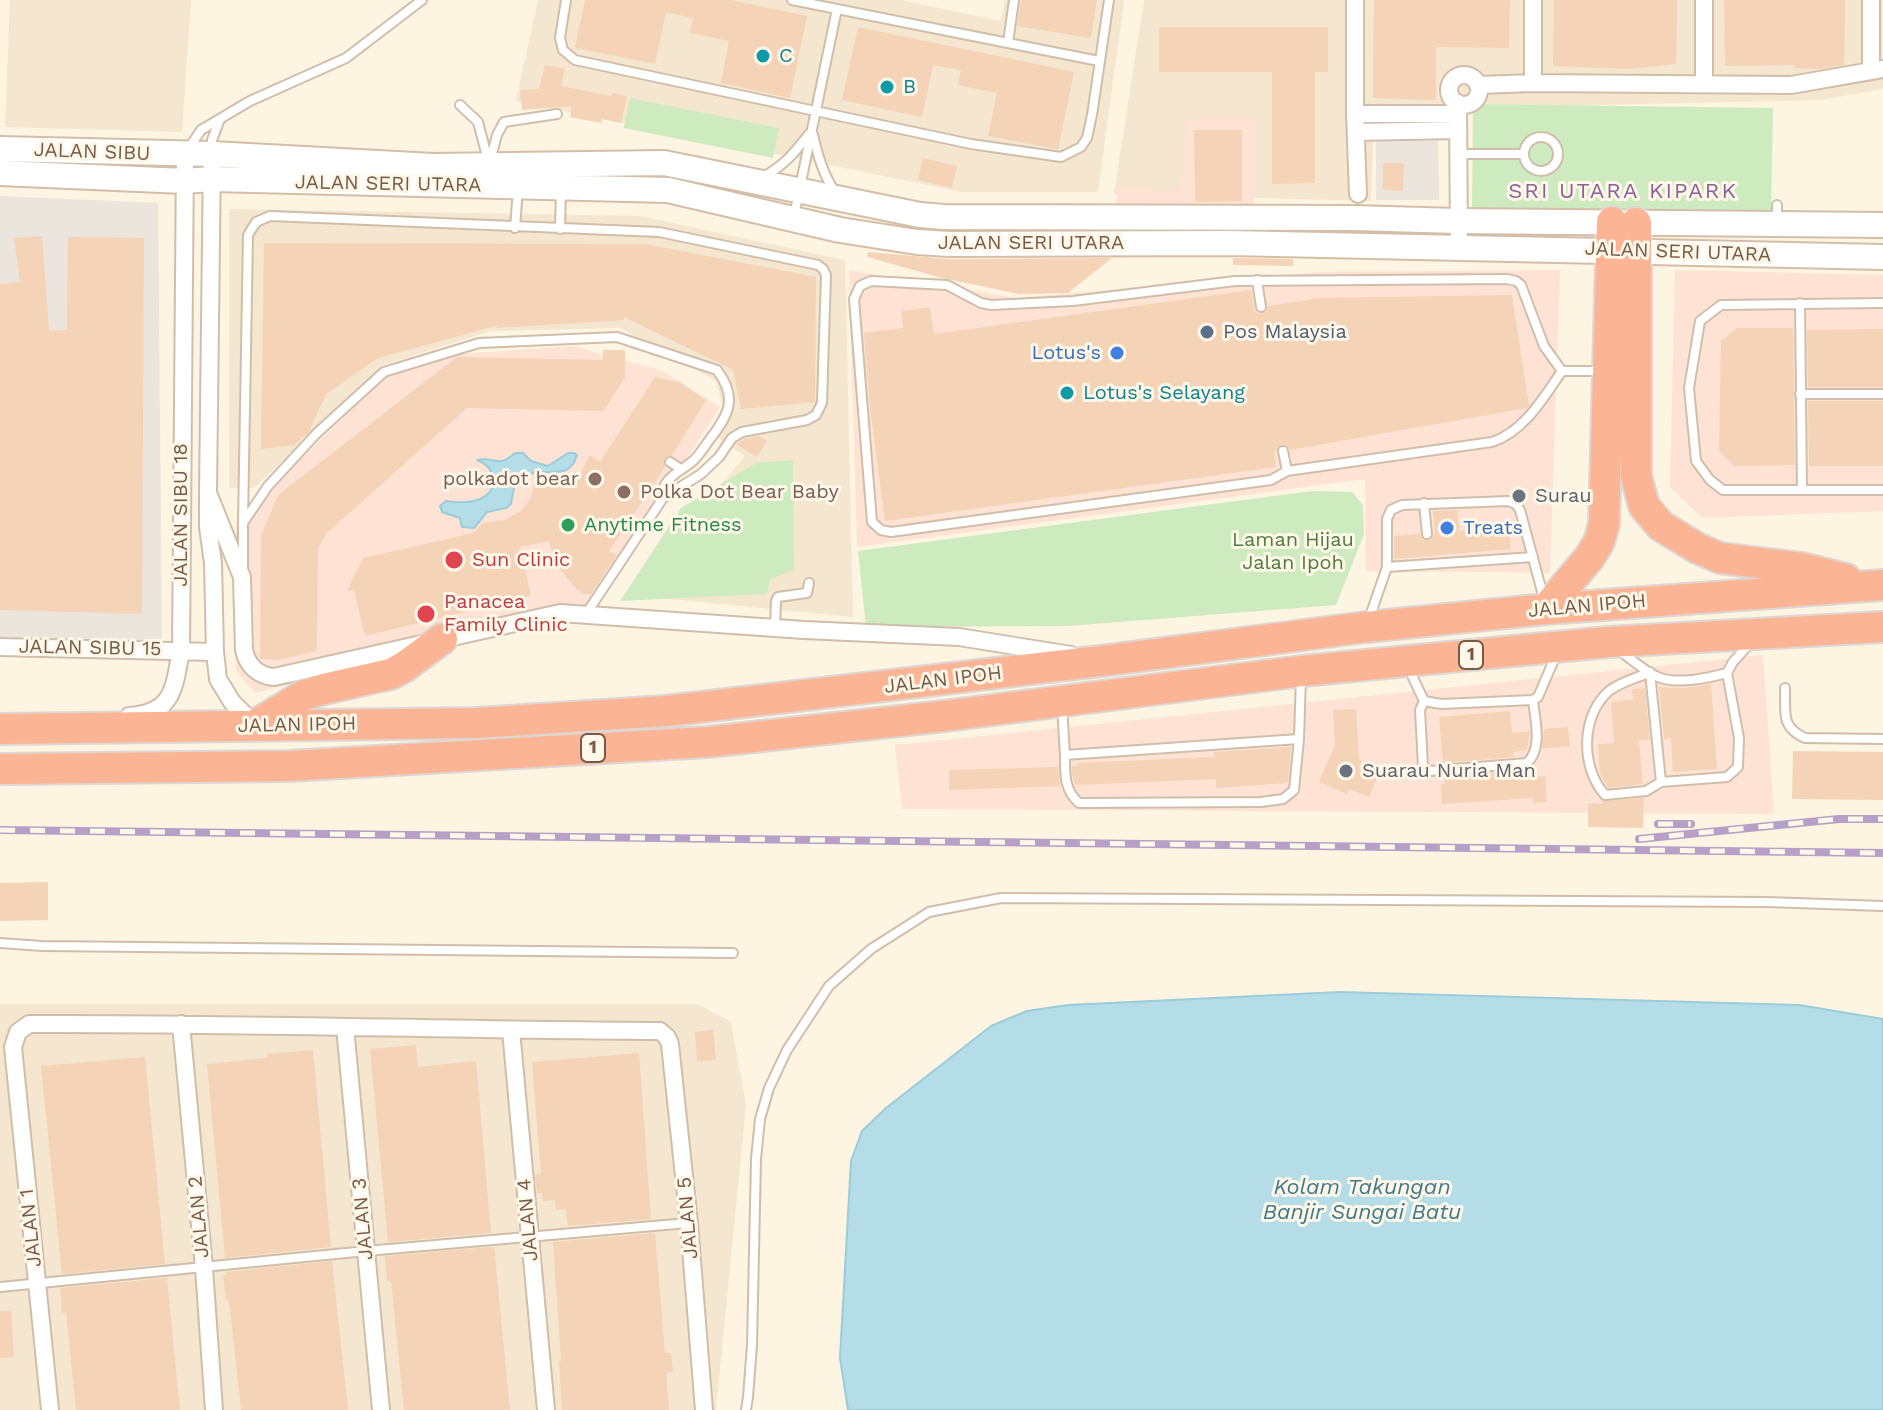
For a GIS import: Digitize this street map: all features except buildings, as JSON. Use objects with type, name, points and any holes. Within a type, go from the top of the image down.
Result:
[{"type":"highway","points":[[1546,609],[1589,558],[1599,542],[1604,524],[1609,371],[1623,236]]},
{"type":"highway","points":[[1623,236],[1636,476],[1644,506],[1661,526],[1720,558],[1802,568],[1877,585]]},
{"type":"highway","name":"JALAN IPOH","points":[[0,727],[477,723],[666,711],[1366,627],[1546,609],[1877,585]]},
{"type":"highway","name":"JALAN IPOH","points":[[0,769],[289,766],[708,742],[1302,671],[1608,642],[1883,627]]},
{"type":"highway","points":[[255,725],[304,695],[391,674],[442,639]]},
{"type":"street","points":[[1355,0],[1358,194]]},
{"type":"street","points":[[1533,0],[1533,83]]},
{"type":"street","points":[[1704,0],[1704,84]]},
{"type":"street","points":[[1478,85],[1791,85],[1877,70],[1871,0]]},
{"type":"street","points":[[1356,132],[1457,116],[1464,105],[1477,98],[1478,85],[1474,79],[1461,75],[1454,79],[1449,92],[1457,116],[1459,247]]},
{"type":"street","points":[[1355,114],[1457,116]]},
{"type":"street","name":"JALAN SIBU","points":[[0,149],[185,155]]},
{"type":"street","name":"JALAN SIBU 18","points":[[212,154],[208,527],[213,563],[215,652],[218,679],[232,702],[255,725]]},
{"type":"street","name":"JALAN SERI UTARA","points":[[185,155],[408,165],[489,165],[518,176]]},
{"type":"street","name":"JALAN SIBU 18","points":[[0,727],[145,715],[162,707],[170,697],[181,650],[185,155]]},
{"type":"street","name":"JALAN SERI UTARA","points":[[184,181],[561,176],[664,163],[920,215],[944,217],[1458,221],[1883,257]]},
{"type":"street","name":"JALAN SIBU","points":[[0,173],[184,181]]},
{"type":"street","name":"JALAN SERI UTARA","points":[[561,176],[668,190],[855,232],[949,244],[1230,243],[1459,247],[1623,236],[1777,214],[1883,225]]},
{"type":"street","points":[[208,493],[242,577],[246,660],[267,676],[325,667],[560,613],[959,637],[1109,660]]},
{"type":"street","name":"JALAN SIBU 15","points":[[0,647],[215,652]]},
{"type":"street","name":"JALAN 1","points":[[50,1410],[13,1047],[18,1032],[29,1024],[181,1024]]},
{"type":"street","points":[[181,1024],[511,1030]]},
{"type":"street","name":"JALAN 2","points":[[181,1024],[214,1410]]},
{"type":"street","name":"JALAN 3","points":[[345,1027],[381,1410]]},
{"type":"street","name":"JALAN 5","points":[[511,1030],[660,1031],[667,1037],[689,1223],[704,1410]]},
{"type":"street","name":"JALAN 4","points":[[511,1030],[546,1410]]},
{"type":"lane","points":[[185,155],[201,130],[250,101],[346,58],[422,0]]},
{"type":"lane","points":[[566,0],[560,38],[563,50],[575,60],[971,144],[1061,157],[1081,147],[1087,138],[1109,0]]},
{"type":"lane","points":[[792,0],[1099,61]]},
{"type":"lane","points":[[1008,43],[1014,0]]},
{"type":"lane","points":[[794,219],[837,9]]},
{"type":"lane","points":[[460,105],[478,122],[489,165]]},
{"type":"lane","points":[[489,165],[504,122],[557,114]]},
{"type":"lane","points":[[212,154],[212,140],[221,119]]},
{"type":"lane","points":[[755,181],[777,170],[812,130]]},
{"type":"lane","points":[[812,130],[827,181],[839,198]]},
{"type":"lane","points":[[1541,137],[1553,142],[1558,155],[1552,167],[1540,171],[1528,166],[1524,154],[1529,142],[1541,137]]},
{"type":"lane","points":[[1457,154],[1524,154]]},
{"type":"lane","points":[[515,228],[518,176]]},
{"type":"lane","points":[[560,229],[561,176]]},
{"type":"lane","points":[[242,577],[248,235],[256,222],[270,216],[659,232],[818,265],[826,275],[822,403],[816,415],[807,420],[742,432],[732,438],[719,457],[701,474],[663,498],[585,615]]},
{"type":"lane","points":[[1507,279],[1521,285],[1544,346],[1562,371],[1519,427],[1502,439],[1478,445],[1287,471],[1271,480],[891,532],[881,530],[872,522],[854,299],[860,286],[871,281],[947,285],[991,305],[1073,301],[1235,281],[1507,279]]},
{"type":"lane","points":[[1257,280],[1261,307]]},
{"type":"lane","points":[[1800,303],[1802,489]]},
{"type":"lane","points":[[1883,303],[1721,305],[1700,321],[1689,388],[1696,461],[1710,480],[1723,490],[1883,490]]},
{"type":"lane","points":[[243,523],[268,486],[317,433],[384,372],[479,343],[617,337],[717,370],[727,384],[727,413],[694,459],[670,477],[662,491],[663,498]]},
{"type":"lane","points":[[1562,371],[1609,371]]},
{"type":"lane","points":[[1800,394],[1883,394]]},
{"type":"lane","points":[[1283,451],[1287,471]]},
{"type":"lane","points":[[670,462],[681,469]]},
{"type":"lane","points":[[1366,627],[1387,567],[1387,519],[1391,510],[1402,505],[1508,501],[1516,504],[1546,609]]},
{"type":"lane","points":[[1424,503],[1427,534]]},
{"type":"lane","points":[[1387,567],[1429,560],[1533,557]]},
{"type":"lane","points":[[775,627],[778,597],[807,593],[809,583]]},
{"type":"lane","points":[[1650,672],[1612,688],[1598,701],[1586,738],[1592,775],[1605,795],[1646,791],[1661,782],[1727,777],[1738,767],[1739,738],[1727,673],[1760,633]]},
{"type":"lane","points":[[1608,642],[1658,677],[1671,680],[1727,673]]},
{"type":"lane","points":[[1424,701],[1441,704],[1533,700],[1538,697],[1559,647]]},
{"type":"lane","points":[[1405,661],[1424,701],[1420,710],[1423,767],[1430,771],[1527,763],[1534,757],[1536,747],[1533,700]]},
{"type":"lane","points":[[1061,701],[1066,782],[1070,796],[1079,803],[1261,802],[1283,799],[1294,790],[1302,671]]},
{"type":"lane","points":[[1650,672],[1661,782]]},
{"type":"lane","points":[[1785,688],[1787,725],[1793,733],[1805,738],[1883,739]]},
{"type":"lane","points":[[1065,755],[1299,739]]},
{"type":"lane","points":[[746,1410],[752,1345],[756,1159],[760,1119],[769,1088],[787,1050],[829,986],[871,949],[929,912],[1001,898],[1767,902],[1883,906]]},
{"type":"lane","points":[[0,943],[42,946],[733,953]]},
{"type":"lane","points":[[0,1287],[689,1223]]},
{"type":"shaded area","points":[[10,0],[191,0],[182,132],[5,127]]},
{"type":"shaded area","points":[[538,0],[901,0],[1001,21],[1005,0],[1124,0],[1098,192],[962,192],[516,101]]},
{"type":"shaded area","points":[[1144,0],[1883,0],[1883,89],[1821,100],[1413,109],[1415,137],[1373,136],[1371,201],[1114,194]]},
{"type":"shaded area","points":[[1187,118],[1254,118],[1254,210],[1115,205],[1119,187],[1181,190]]},
{"type":"shaded area","points":[[1376,141],[1438,141],[1439,200],[1376,200]]},
{"type":"shaded area","points":[[0,196],[158,203],[162,642],[0,639]]},
{"type":"shaded area","points":[[229,209],[640,216],[845,260],[853,617],[630,595],[745,456],[715,436],[723,407],[716,381],[620,328],[491,331],[383,365],[254,488],[229,488]]},
{"type":"shaded area","points":[[849,270],[1016,298],[1318,272],[1560,270],[1550,573],[1366,571],[1365,479],[857,547]]},
{"type":"shaded area","points":[[1675,270],[1883,275],[1883,511],[1702,518],[1670,487]]},
{"type":"shaded area","points":[[572,346],[663,371],[720,407],[593,603],[255,693],[236,671],[236,523],[404,358]]},
{"type":"shaded area","points":[[1763,655],[1774,814],[902,809],[895,745]]},
{"type":"shaded area","points":[[0,1004],[698,1004],[731,1022],[746,1105],[716,1410],[0,1410]]},
{"type":"green space","points":[[630,98],[779,128],[773,158],[624,128]]},
{"type":"green space","points":[[1473,104],[1773,108],[1771,216],[1472,212]]},
{"type":"green space","points":[[793,460],[794,570],[770,579],[767,594],[620,601],[681,508],[756,463]]},
{"type":"green space","name":"Laman Hijau Jalan Ipoh","points":[[1312,491],[1352,492],[1363,505],[1364,534],[1336,605],[1068,626],[866,627],[858,551]]},
{"type":"water","points":[[515,453],[523,453],[531,461],[548,466],[568,453],[577,455],[570,468],[564,471],[533,473],[515,482],[511,504],[487,512],[474,528],[462,527],[460,518],[442,512],[440,506],[446,501],[476,501],[491,490],[492,473],[477,460],[500,461]]},
{"type":"water","name":"Kolam Takungan Banjir Sungai Batu","points":[[1340,992],[1799,1005],[1883,1019],[1883,1410],[848,1410],[840,1358],[851,1161],[862,1131],[886,1108],[991,1026],[1027,1011],[1068,1005]]},
{"type":"railway","points":[[1639,839],[1839,819],[1883,819]]},
{"type":"railway","points":[[1658,824],[1691,824]]},
{"type":"railway","points":[[0,830],[1883,853]]},
{"type":"place","name":"C","points":[[763,56]]},
{"type":"place","name":"B","points":[[887,87]]},
{"type":"place","name":"Pos Malaysia","points":[[1207,332]]},
{"type":"place","name":"Lotus's","points":[[1117,353]]},
{"type":"place","name":"Lotus's Selayang","points":[[1067,393]]},
{"type":"place","name":"polkadot bear","points":[[595,479]]},
{"type":"place","name":"Polka Dot Bear Baby","points":[[624,492]]},
{"type":"place","name":"Surau","points":[[1519,496]]},
{"type":"place","name":"Anytime Fitness","points":[[568,525]]},
{"type":"place","name":"Treats","points":[[1447,528]]},
{"type":"place","name":"Sun Clinic","points":[[454,560]]},
{"type":"place","name":"Panacea Family Clinic","points":[[426,614]]},
{"type":"place","name":"Suarau Nuria Man","points":[[1346,771]]},
{"type":"district","name":"SRI UTARA KIPARK","points":[[1623,192]]}]
